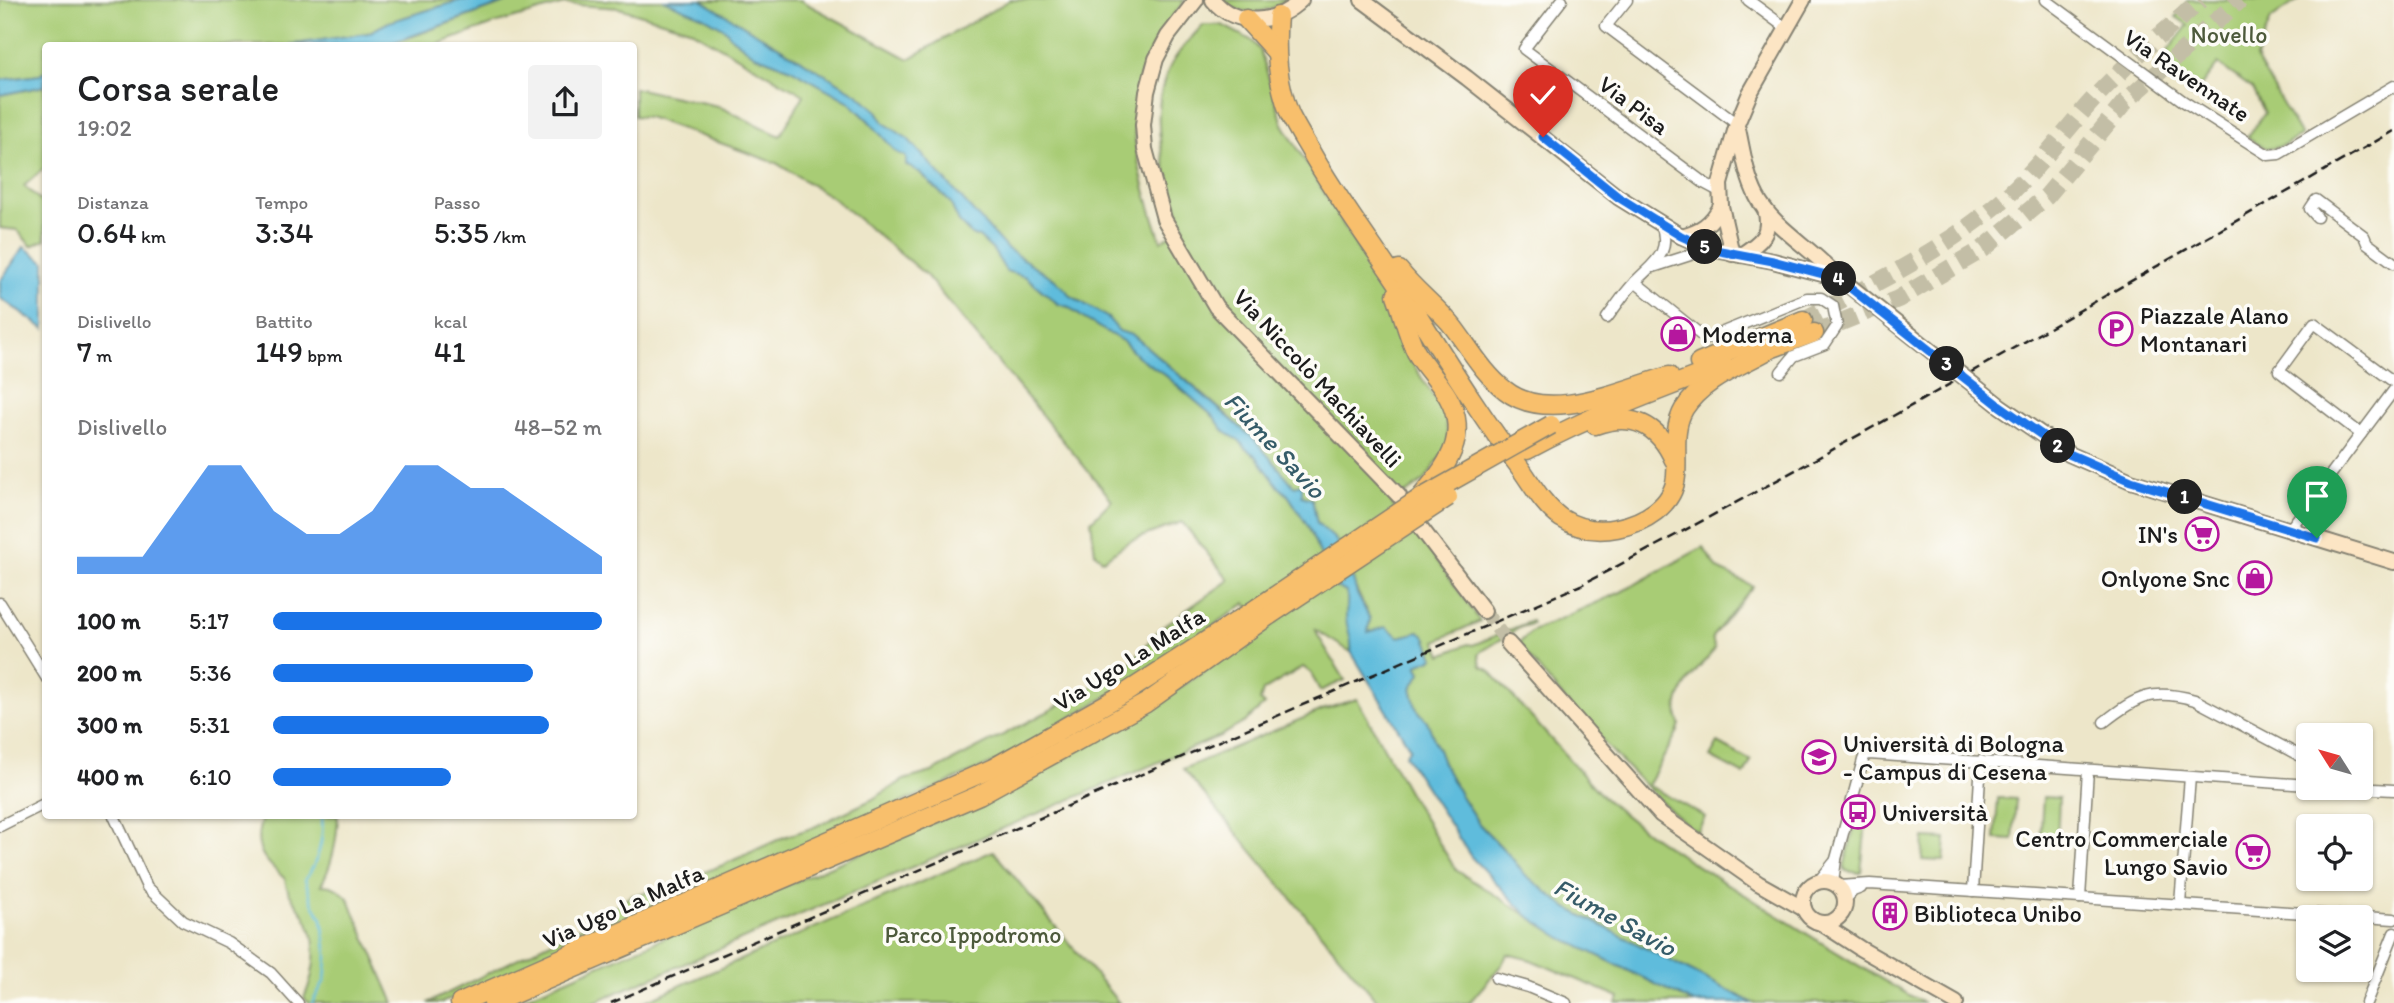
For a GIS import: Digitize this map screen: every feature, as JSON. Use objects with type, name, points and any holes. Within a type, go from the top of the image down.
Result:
[{"type":"highway","points":[[1278,16],[1275,51],[1280,84],[1291,116],[1329,183],[1505,449],[1546,504],[1562,518],[1597,531],[1639,522],[1656,512],[1667,499],[1676,478],[1678,421],[1696,393],[1717,378],[1770,349]]},
{"type":"highway","points":[[1246,19],[1275,51]]},
{"type":"highway","points":[[1329,183],[1405,278],[1452,326],[1489,375],[1516,398],[1528,403],[1572,405],[1669,376]]},
{"type":"highway","points":[[1380,257],[1402,311],[1409,337],[1418,355],[1448,398],[1458,429],[1453,451],[1434,481],[1416,501]]},
{"type":"highway","name":"Via Ugo La Malfa","points":[[460,1003],[993,768],[1263,612],[1430,507],[1527,450],[1565,430],[1650,393],[1770,349],[1808,327],[1669,376],[1551,425],[1416,501],[1263,612],[1146,703],[979,795],[493,1003]]},
{"type":"highway","points":[[1527,450],[1614,420],[1632,420],[1656,433],[1664,442],[1675,464]]},
{"type":"street","name":"Via Niccolò Machiavelli","points":[[1196,0],[1168,36],[1156,59],[1147,92],[1143,125],[1145,149],[1164,219],[1216,307],[1399,496]]},
{"type":"street","points":[[1182,19],[1214,2],[1232,15],[1262,20],[1278,16],[1301,0]]},
{"type":"street","points":[[1362,0],[1467,78],[1618,197],[1681,236],[1710,249],[1810,269],[1842,281]]},
{"type":"street","name":"Via Pisa","points":[[1562,0],[1524,49],[1704,183],[1721,199]]},
{"type":"street","points":[[1627,0],[1606,26],[1737,124],[1746,172],[1757,199],[1775,221],[1842,281],[2000,406],[2069,454],[2131,481],[2394,562]]},
{"type":"street","points":[[1748,0],[1786,28]]},
{"type":"street","points":[[1736,254],[1727,239],[1720,184],[1737,124],[1750,93],[1803,0]]},
{"type":"street","name":"Via Ravennate","points":[[2046,0],[2193,108],[2273,156],[2394,86]]},
{"type":"street","points":[[1681,236],[1703,228],[1713,220],[1721,199]]},
{"type":"street","points":[[2317,217],[2310,209],[2316,200],[2364,236],[2367,243],[2394,263]]},
{"type":"street","points":[[1736,254],[1762,239],[1768,229],[1765,208]]},
{"type":"street","points":[[1653,267],[1664,244],[1661,224]]},
{"type":"street","points":[[1673,261],[1678,253],[1681,236]]},
{"type":"street","points":[[1607,318],[1635,282],[1653,267],[1710,249]]},
{"type":"street","points":[[1635,282],[1706,339],[1807,298],[1821,298],[1833,306],[1837,326],[1825,344],[1794,356],[1780,372]]},
{"type":"street","points":[[2361,433],[2279,371],[2314,323],[2394,382]]},
{"type":"street","points":[[2290,529],[2394,390]]},
{"type":"street","points":[[1421,528],[1484,611]]},
{"type":"street","points":[[0,603],[42,671]]},
{"type":"street","points":[[1508,643],[1661,815],[1699,844],[1804,909],[1811,919],[1956,1003]]},
{"type":"street","points":[[2104,722],[2126,704],[2140,697],[2158,693],[2176,695],[2195,700],[2296,754]]},
{"type":"street","points":[[1821,923],[1830,923],[1843,911],[1828,888],[1865,755],[2296,784]]},
{"type":"street","points":[[1973,891],[1980,761]]},
{"type":"street","points":[[2080,898],[2088,769]]},
{"type":"street","points":[[2180,904],[2190,777]]},
{"type":"street","points":[[2373,789],[2394,790]]},
{"type":"street","points":[[0,827],[42,805]]},
{"type":"street","points":[[115,819],[147,887],[183,921],[229,943],[271,973],[298,1003]]},
{"type":"street","points":[[1772,891],[1828,888],[1853,891],[1870,884],[2394,919]]},
{"type":"street","points":[[1804,909],[1803,898],[1828,888]]},
{"type":"street","points":[[1839,917],[1842,932],[1852,944]]},
{"type":"street","points":[[2366,1003],[2394,933]]},
{"type":"street","points":[[1496,978],[1528,987],[1566,1003]]},
{"type":"green space","points":[[0,0],[461,0],[389,22],[368,33],[309,42],[42,42],[41,75],[0,80]]},
{"type":"green space","points":[[513,0],[663,0],[704,17],[725,29],[732,38],[755,55],[789,68],[848,101],[906,157],[906,165],[919,172],[950,202],[959,222],[993,250],[1006,271],[1026,277],[1058,304],[1069,307],[1124,342],[1256,456],[1288,495],[1346,592],[1349,601],[1346,616],[1352,638],[1351,652],[1314,629],[1345,680],[1320,691],[1311,673],[1303,667],[1263,691],[1260,701],[1264,705],[1245,722],[1220,736],[592,1003],[512,1003],[1011,789],[1138,714],[1262,632],[1246,603],[1133,681],[995,762],[441,1003],[428,1003],[589,923],[631,896],[663,888],[723,865],[784,837],[812,828],[871,800],[904,780],[932,772],[1045,713],[1126,668],[1161,628],[1229,580],[1182,522],[1130,541],[1103,560],[1095,553],[1091,521],[1112,500],[926,275],[833,198],[776,163],[648,117],[637,116],[637,89],[718,106],[780,136],[804,95],[689,29],[619,8],[564,4],[494,24],[444,42],[397,42]]},
{"type":"green space","points":[[701,0],[800,0],[909,59],[1010,0],[1185,0],[1154,44],[1136,93],[1134,118],[1139,167],[1161,241],[1184,227],[1165,166],[1159,124],[1164,82],[1172,63],[1203,25],[1222,25],[1251,40],[1260,50],[1283,124],[1379,284],[1413,364],[1445,415],[1449,444],[1425,480],[1391,504],[1440,564],[1480,621],[1436,641],[1442,655],[1531,621],[1532,624],[1521,627],[1481,652],[1481,666],[1489,670],[1601,795],[1636,824],[1692,863],[1924,1003],[1753,1003],[1567,908],[1523,873],[1479,824],[1443,763],[1427,721],[1416,708],[1411,688],[1421,673],[1417,665],[1434,658],[1419,632],[1399,637],[1386,627],[1367,633],[1369,617],[1349,576],[1336,540],[1317,523],[1312,499],[1302,496],[1233,420],[1134,336],[1118,331],[1108,318],[1068,294],[1054,279],[1006,248],[908,139],[884,123],[877,111],[859,95]]},
{"type":"green space","points":[[1221,0],[1287,0],[1262,11],[1245,12]]},
{"type":"green space","name":"Novello","points":[[2188,0],[2298,0],[2271,19],[2256,58],[2301,136],[2273,148],[2261,147],[2255,143],[2247,136],[2265,113],[2253,89],[2218,64],[2193,96],[2155,67],[2188,25],[2176,17]]},
{"type":"green space","points":[[42,87],[42,170],[24,186],[42,201],[42,241],[31,246],[17,230],[0,228],[0,95]]},
{"type":"green space","points":[[1703,547],[1718,569],[1753,586],[1712,637],[1715,649],[1687,683],[1678,703],[1678,731],[1648,785],[1705,817],[1697,832],[1662,803],[1600,739],[1519,643],[1532,631],[1621,592]]},
{"type":"green space","points":[[1357,699],[1414,802],[1456,870],[1562,938],[1694,1003],[1617,1003],[1619,997],[1531,960],[1508,954],[1469,1003],[1379,1003],[1183,769],[1325,709]]},
{"type":"green space","points":[[1718,743],[1751,761],[1744,775],[1710,757]]},
{"type":"green space","points":[[2043,797],[2059,798],[2057,843],[2040,842]]},
{"type":"green space","points":[[1998,798],[2016,799],[2013,840],[1995,839]]},
{"type":"green space","points":[[262,819],[338,819],[334,852],[321,885],[336,888],[348,898],[394,1003],[309,1003],[304,998],[313,966],[312,933],[303,913],[289,893],[285,879],[270,865],[261,851],[258,836]]},
{"type":"green space","points":[[1856,820],[1866,821],[1861,873],[1846,871],[1844,867]]},
{"type":"green space","points":[[1924,838],[1946,839],[1944,861],[1922,860]]},
{"type":"green space","name":"Parco Ippodromo","points":[[993,851],[1119,1003],[642,1003],[686,983]]},
{"type":"water","points":[[461,0],[513,0],[394,42],[309,42],[368,33],[389,22]]},
{"type":"water","points":[[663,0],[701,0],[859,95],[877,111],[884,123],[908,139],[1006,248],[1054,279],[1068,294],[1108,318],[1119,331],[1134,336],[1254,439],[1294,486],[1302,484],[1302,496],[1312,499],[1317,523],[1336,540],[1349,576],[1353,579],[1357,594],[1370,619],[1368,632],[1386,627],[1399,637],[1419,632],[1426,637],[1434,658],[1417,665],[1421,673],[1411,688],[1416,708],[1427,721],[1443,763],[1479,824],[1523,873],[1567,908],[1753,1003],[1694,1003],[1562,938],[1527,915],[1471,857],[1405,755],[1410,748],[1351,652],[1346,621],[1346,592],[1334,586],[1308,526],[1288,495],[1256,456],[1124,342],[1069,307],[1058,304],[1026,277],[1006,271],[993,250],[959,222],[950,202],[919,172],[906,165],[906,157],[896,152],[848,101],[789,68],[755,55],[732,38],[725,29],[704,17]]},
{"type":"water","points":[[42,73],[42,87],[0,95],[0,80]]},
{"type":"water","points":[[24,247],[42,260],[42,327],[0,298],[0,281]]},
{"type":"waterway","points":[[312,1003],[325,980],[327,956],[322,919],[312,902],[305,879],[320,849],[322,819]]},
{"type":"tunnel","points":[[1803,320],[1929,253],[1999,203],[2030,173],[2114,78],[2201,0]]},
{"type":"tunnel","points":[[1814,333],[1898,299],[1983,249],[2047,196],[2125,102],[2240,0]]},
{"type":"tunnel","points":[[1484,611],[1508,643]]},
{"type":"railway","points":[[611,1003],[1581,585],[1888,419],[2394,131]]},
{"type":"place","name":"Piazzale Alano Montanari","points":[[2116,329]]},
{"type":"place","name":"Moderna","points":[[1678,334]]},
{"type":"place","name":"IN's","points":[[2202,534]]},
{"type":"place","name":"Onlyone Snc","points":[[2255,578]]},
{"type":"place","name":"Università di Bologna - Campus di Cesena","points":[[1819,757]]},
{"type":"place","name":"Università","points":[[1858,812]]},
{"type":"place","name":"Centro Commerciale Lungo Savio","points":[[2253,852]]},
{"type":"place","name":"Biblioteca Unibo","points":[[1890,913]]},
{"type":"route","points":[[1543,137],[1618,197],[1681,236],[1710,249],[1810,269],[1838,278],[2000,406],[2069,454],[2131,481],[2317,538]]},
{"type":"water label","name":"Fiume Savio","points":[[1275,445]]},
{"type":"water label","name":"Fiume Savio","points":[[1615,917]]}]
